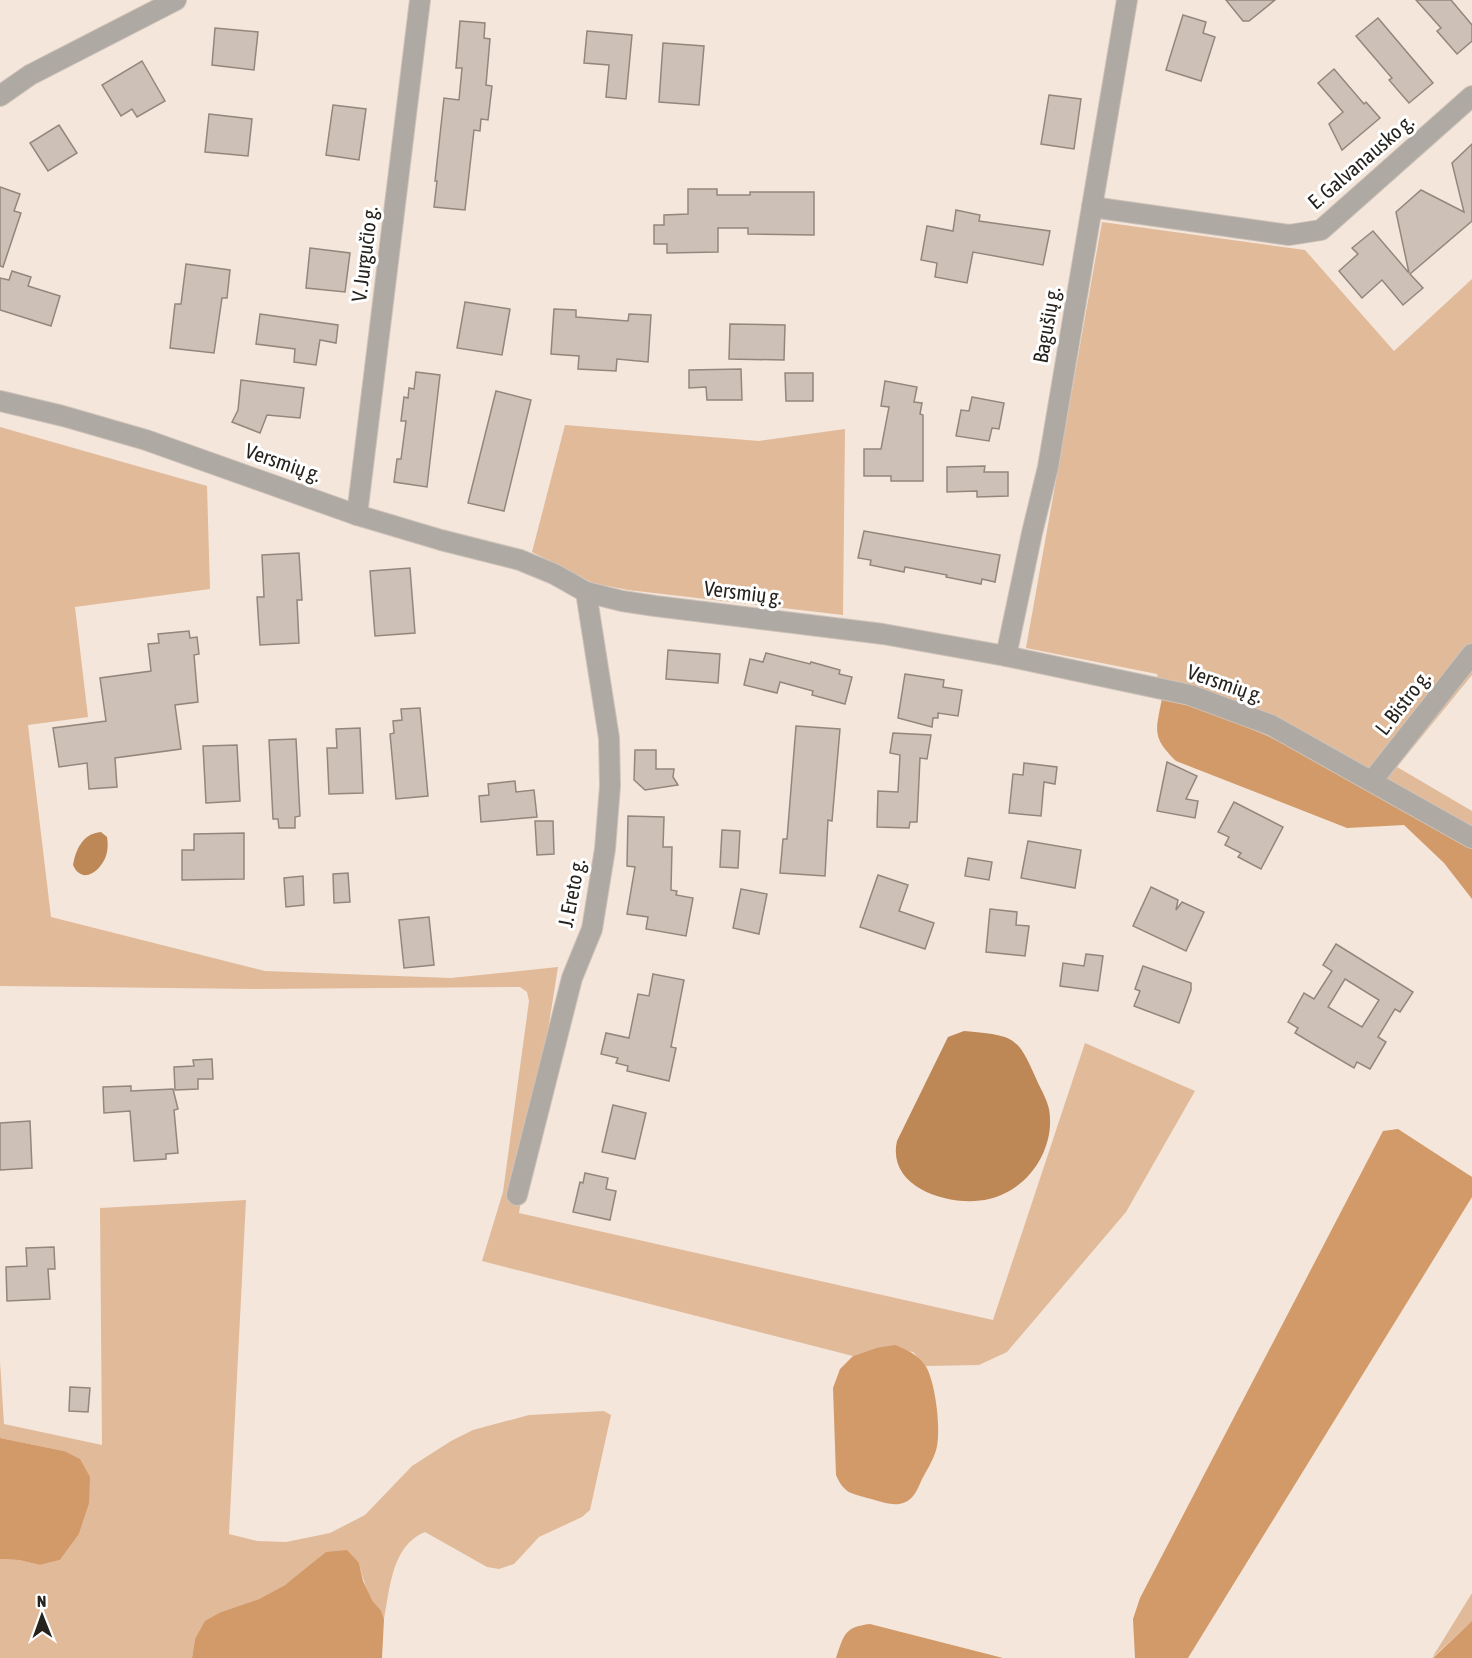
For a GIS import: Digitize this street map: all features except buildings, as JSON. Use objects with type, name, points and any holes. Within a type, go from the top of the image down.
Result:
[{"type":"street","points":[[0,96],[30,75],[176,0]]},
{"type":"street","name":"V. Jurgučio g.","points":[[357,515],[420,0]]},
{"type":"street","name":"Bagušių g.","points":[[1006,656],[1048,468],[1127,0]]},
{"type":"street","name":"E. Galvanausko g.","points":[[1092,207],[1290,235],[1321,230],[1472,96]]},
{"type":"street","name":"Versmių g.","points":[[0,401],[146,440],[357,515],[520,560],[554,574],[586,592],[622,601],[883,634],[1006,656],[1190,695],[1271,725],[1472,838]]},
{"type":"street","name":"J. Ereto g.","points":[[517,1195],[572,978],[592,929],[605,849],[610,786],[609,738],[586,592]]},
{"type":"street","name":"L. Bistro g.","points":[[1372,781],[1472,654]]},
{"type":"shaded area","points":[[1102,222],[1305,250],[1394,351],[1472,279],[1472,675],[1397,767],[1472,811],[1472,844],[1162,698],[1157,674],[1026,648]]},
{"type":"shaded area","points":[[565,425],[759,441],[845,429],[843,615],[628,590],[593,583],[532,552]]},
{"type":"shaded area","points":[[0,427],[207,486],[210,589],[75,607],[88,717],[28,725],[51,917],[265,971],[451,978],[558,967],[519,1213],[993,1320],[1085,1043],[1195,1091],[1126,1212],[1007,1352],[979,1365],[926,1366],[913,1352],[876,1348],[853,1356],[482,1261],[503,1192],[529,1001],[527,992],[520,987],[256,989],[0,986]]},
{"type":"shaded area","points":[[1162,698],[1194,704],[1335,766],[1472,844],[1472,899],[1444,863],[1404,825],[1347,828],[1176,761],[1162,745],[1157,732]]},
{"type":"shaded area","points":[[101,832],[107,837],[106,856],[100,867],[91,874],[81,874],[73,865],[78,848],[89,836]]},
{"type":"shaded area","points":[[964,1031],[995,1034],[1013,1041],[1019,1047],[1046,1099],[1050,1124],[1044,1152],[1027,1177],[1016,1187],[1003,1194],[974,1201],[941,1197],[925,1191],[912,1183],[902,1172],[896,1158],[897,1141],[948,1037]]},
{"type":"shaded area","points":[[1398,1129],[1472,1177],[1472,1197],[1188,1658],[1135,1658],[1133,1619],[1140,1598],[1383,1131]]},
{"type":"shaded area","points":[[246,1200],[229,1534],[257,1541],[286,1542],[330,1533],[365,1515],[412,1466],[473,1430],[529,1415],[604,1411],[611,1415],[590,1510],[582,1517],[539,1537],[514,1564],[499,1569],[487,1567],[425,1532],[414,1538],[399,1557],[391,1581],[384,1619],[370,1597],[359,1563],[304,1571],[285,1585],[259,1599],[221,1612],[195,1639],[192,1658],[0,1658],[0,1559],[19,1560],[40,1565],[60,1560],[79,1534],[89,1504],[64,1451],[0,1438],[0,1361],[4,1424],[102,1445],[100,1208]]},
{"type":"shaded area","points":[[895,1345],[915,1355],[929,1372],[936,1404],[938,1428],[935,1454],[915,1493],[910,1499],[899,1504],[885,1503],[852,1493],[845,1489],[839,1481],[836,1475],[833,1388],[840,1369],[853,1356],[876,1348]]},
{"type":"shaded area","points":[[0,1438],[64,1451],[80,1459],[90,1477],[89,1504],[79,1534],[60,1560],[40,1565],[19,1560],[0,1559]]},
{"type":"shaded area","points":[[347,1550],[359,1563],[363,1581],[384,1619],[382,1658],[192,1658],[195,1639],[205,1621],[221,1612],[259,1599],[285,1585],[326,1552]]},
{"type":"shaded area","points":[[1472,1593],[1472,1621],[1432,1658]]},
{"type":"shaded area","points":[[1472,1621],[1472,1658],[1433,1658]]},
{"type":"shaded area","points":[[870,1624],[1003,1658],[836,1658],[841,1643],[850,1630]]}]
